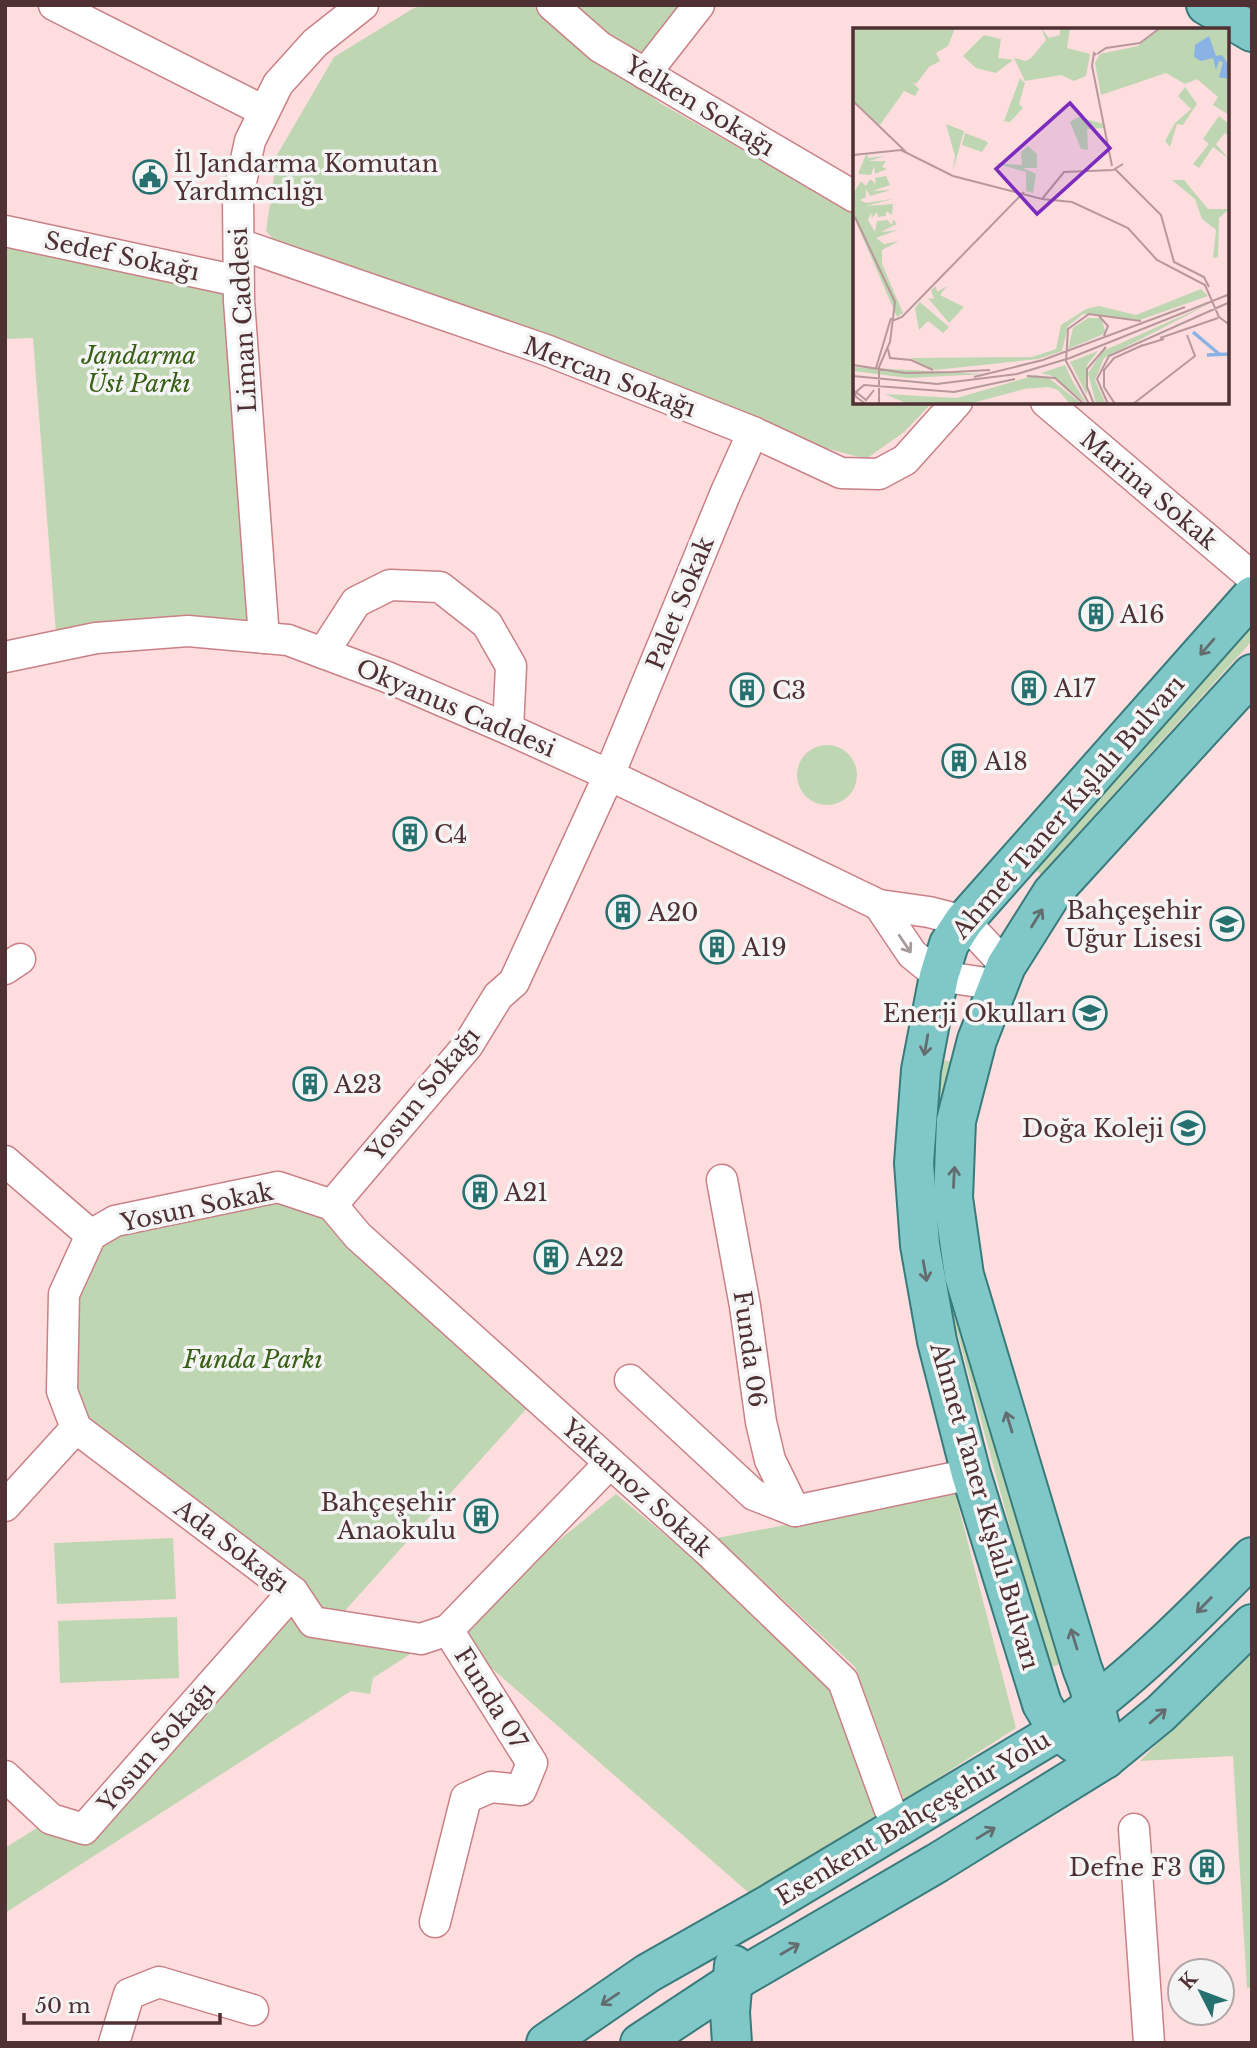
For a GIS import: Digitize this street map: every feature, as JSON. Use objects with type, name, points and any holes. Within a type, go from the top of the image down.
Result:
[{"type":"main road","points":[[1206,5],[1252,32]]},
{"type":"main road","name":"Ahmet Taner Kışlalı Bulvarı","points":[[1058,1731],[1038,1695],[971,1474],[937,1341],[920,1245],[914,1163],[921,1070],[939,976],[949,944],[964,922],[1252,596]]},
{"type":"main road","name":"Ahmet Taner Kışlalı Bulvarı","points":[[1105,1759],[1104,1736],[1097,1704],[1082,1668],[964,1275],[953,1198],[956,1121],[977,1040],[1003,976],[1052,893],[1252,674]]},
{"type":"main road","name":"Esenkent Bahçeşehir Yolu","points":[[546,2043],[668,1962],[1058,1731],[1097,1704],[1159,1650],[1252,1557]]},
{"type":"main road","name":"Esenkent Bahçeşehir Yolu","points":[[640,2043],[731,1983],[937,1863],[1105,1759],[1161,1713],[1252,1624]]},
{"type":"main road","points":[[1058,1731],[1083,1749],[1105,1759]]},
{"type":"main road","points":[[732,2043],[731,1983],[738,1941],[752,1914]]},
{"type":"main road","points":[[668,1962],[710,1966],[731,1983]]},
{"type":"street","points":[[54,5],[264,111]]},
{"type":"street","name":"Liman Caddesi","points":[[264,638],[238,281],[238,196],[250,141],[278,84],[315,43],[363,5]]},
{"type":"street","name":"Yelken Sokağı","points":[[552,5],[600,47],[848,188]]},
{"type":"street","points":[[645,74],[699,5]]},
{"type":"street","name":"Sedef Sokağı","points":[[5,231],[238,281]]},
{"type":"street","name":"Mercan Sokağı","points":[[239,244],[546,349],[753,432],[841,473],[878,474],[905,460],[955,404]]},
{"type":"street","name":"Marina Sokak","points":[[1048,404],[1252,577]]},
{"type":"street","name":"Palet Sokak","points":[[609,775],[753,432]]},
{"type":"street","points":[[323,653],[356,602],[390,585],[440,587],[487,625],[512,666],[508,729]]},
{"type":"street","name":"Okyanus Caddesi","points":[[5,657],[96,638],[188,631],[288,640],[387,677],[508,729],[879,905]]},
{"type":"street","name":"Yosun Sokağı","points":[[332,1205],[468,1045],[498,996],[514,982],[609,775]]},
{"type":"street","points":[[879,905],[929,912],[964,922],[1003,976]]},
{"type":"street","points":[[879,905],[912,954],[939,976],[1003,976]]},
{"type":"street","name":"Yosun Sokak","points":[[5,1161],[91,1235],[115,1221],[278,1187],[332,1205]]},
{"type":"street","name":"Funda 06","points":[[722,1181],[745,1306],[761,1422],[770,1460],[795,1511]]},
{"type":"street","name":"Yakamoz Sokak","points":[[332,1205],[358,1236],[707,1550],[843,1681],[889,1808]]},
{"type":"street","points":[[5,1506],[76,1428],[62,1391],[64,1294],[91,1235]]},
{"type":"street","points":[[630,1380],[754,1495],[795,1511],[971,1474]]},
{"type":"street","name":"Ada Sokağı","points":[[76,1428],[293,1592],[313,1622],[421,1639],[448,1630]]},
{"type":"street","points":[[448,1630],[609,1464]]},
{"type":"street","name":"Yosun Sokağı","points":[[5,1776],[51,1819],[84,1829],[293,1592]]},
{"type":"street","name":"Funda 07","points":[[435,1922],[466,1798],[491,1787],[521,1790],[532,1763],[448,1630]]},
{"type":"street","points":[[1134,1829],[1149,2043]]},
{"type":"street","points":[[114,2043],[129,1994],[159,1982],[253,2010]]},
{"type":"green space","points":[[426,5],[534,5],[660,103],[853,212],[853,404],[931,404],[904,432],[866,459],[788,438],[658,379],[485,313],[283,250],[266,231],[277,155],[334,57],[414,8]]},
{"type":"green space","points":[[552,5],[699,5],[645,74]]},
{"type":"green space","name":"Jandarma Üst Parkı","points":[[5,231],[238,281],[264,638],[57,647],[33,338],[5,339]]},
{"type":"green space","points":[[1252,623],[1252,641],[1041,874],[1033,868]]},
{"type":"green space","points":[[827,745],[844,750],[852,758],[857,775],[852,792],[844,800],[827,805],[810,800],[802,792],[797,775],[802,758],[810,750]]},
{"type":"green space","points":[[940,1060],[955,1062],[947,1106],[1061,1664],[1048,1668],[942,1276],[930,1160]]},
{"type":"green space","name":"Funda Parkı","points":[[316,1198],[536,1398],[333,1624],[448,1630],[373,1678],[370,1694],[351,1691],[5,1913],[5,1848],[51,1819],[84,1829],[293,1592],[76,1428],[64,1294],[115,1221]]},
{"type":"green space","points":[[955,1493],[1016,1728],[904,1800],[855,1667],[717,1538]]},
{"type":"green space","points":[[616,1494],[688,1554],[836,1696],[875,1816],[749,1893],[448,1630]]},
{"type":"green space","points":[[173,1538],[176,1599],[57,1604],[54,1543]]},
{"type":"green space","points":[[177,1617],[179,1678],[60,1683],[58,1621]]},
{"type":"green space","points":[[1252,1648],[1252,1987],[1247,1988],[1233,1756],[1140,1761]]},
{"type":"place","name":"İl Jandarma Komutan Yardımcılığı","points":[[150,177]]},
{"type":"place","name":"A16","points":[[1096,614]]},
{"type":"place","name":"A17","points":[[1029,688]]},
{"type":"place","name":"C3","points":[[747,690]]},
{"type":"place","name":"A18","points":[[959,761]]},
{"type":"place","name":"C4","points":[[410,834]]},
{"type":"place","name":"A20","points":[[623,912]]},
{"type":"place","name":"Bahçeşehir Uğur Lisesi","points":[[1227,924]]},
{"type":"place","name":"A19","points":[[717,947]]},
{"type":"place","name":"Enerji Okulları","points":[[1090,1013]]},
{"type":"place","name":"A23","points":[[310,1084]]},
{"type":"place","name":"Doğa Koleji","points":[[1188,1128]]},
{"type":"place","name":"A21","points":[[480,1192]]},
{"type":"place","name":"A22","points":[[551,1257]]},
{"type":"place","name":"Bahçeşehir Anaokulu","points":[[481,1516]]},
{"type":"place","name":"Defne F3","points":[[1207,1867]]}]
